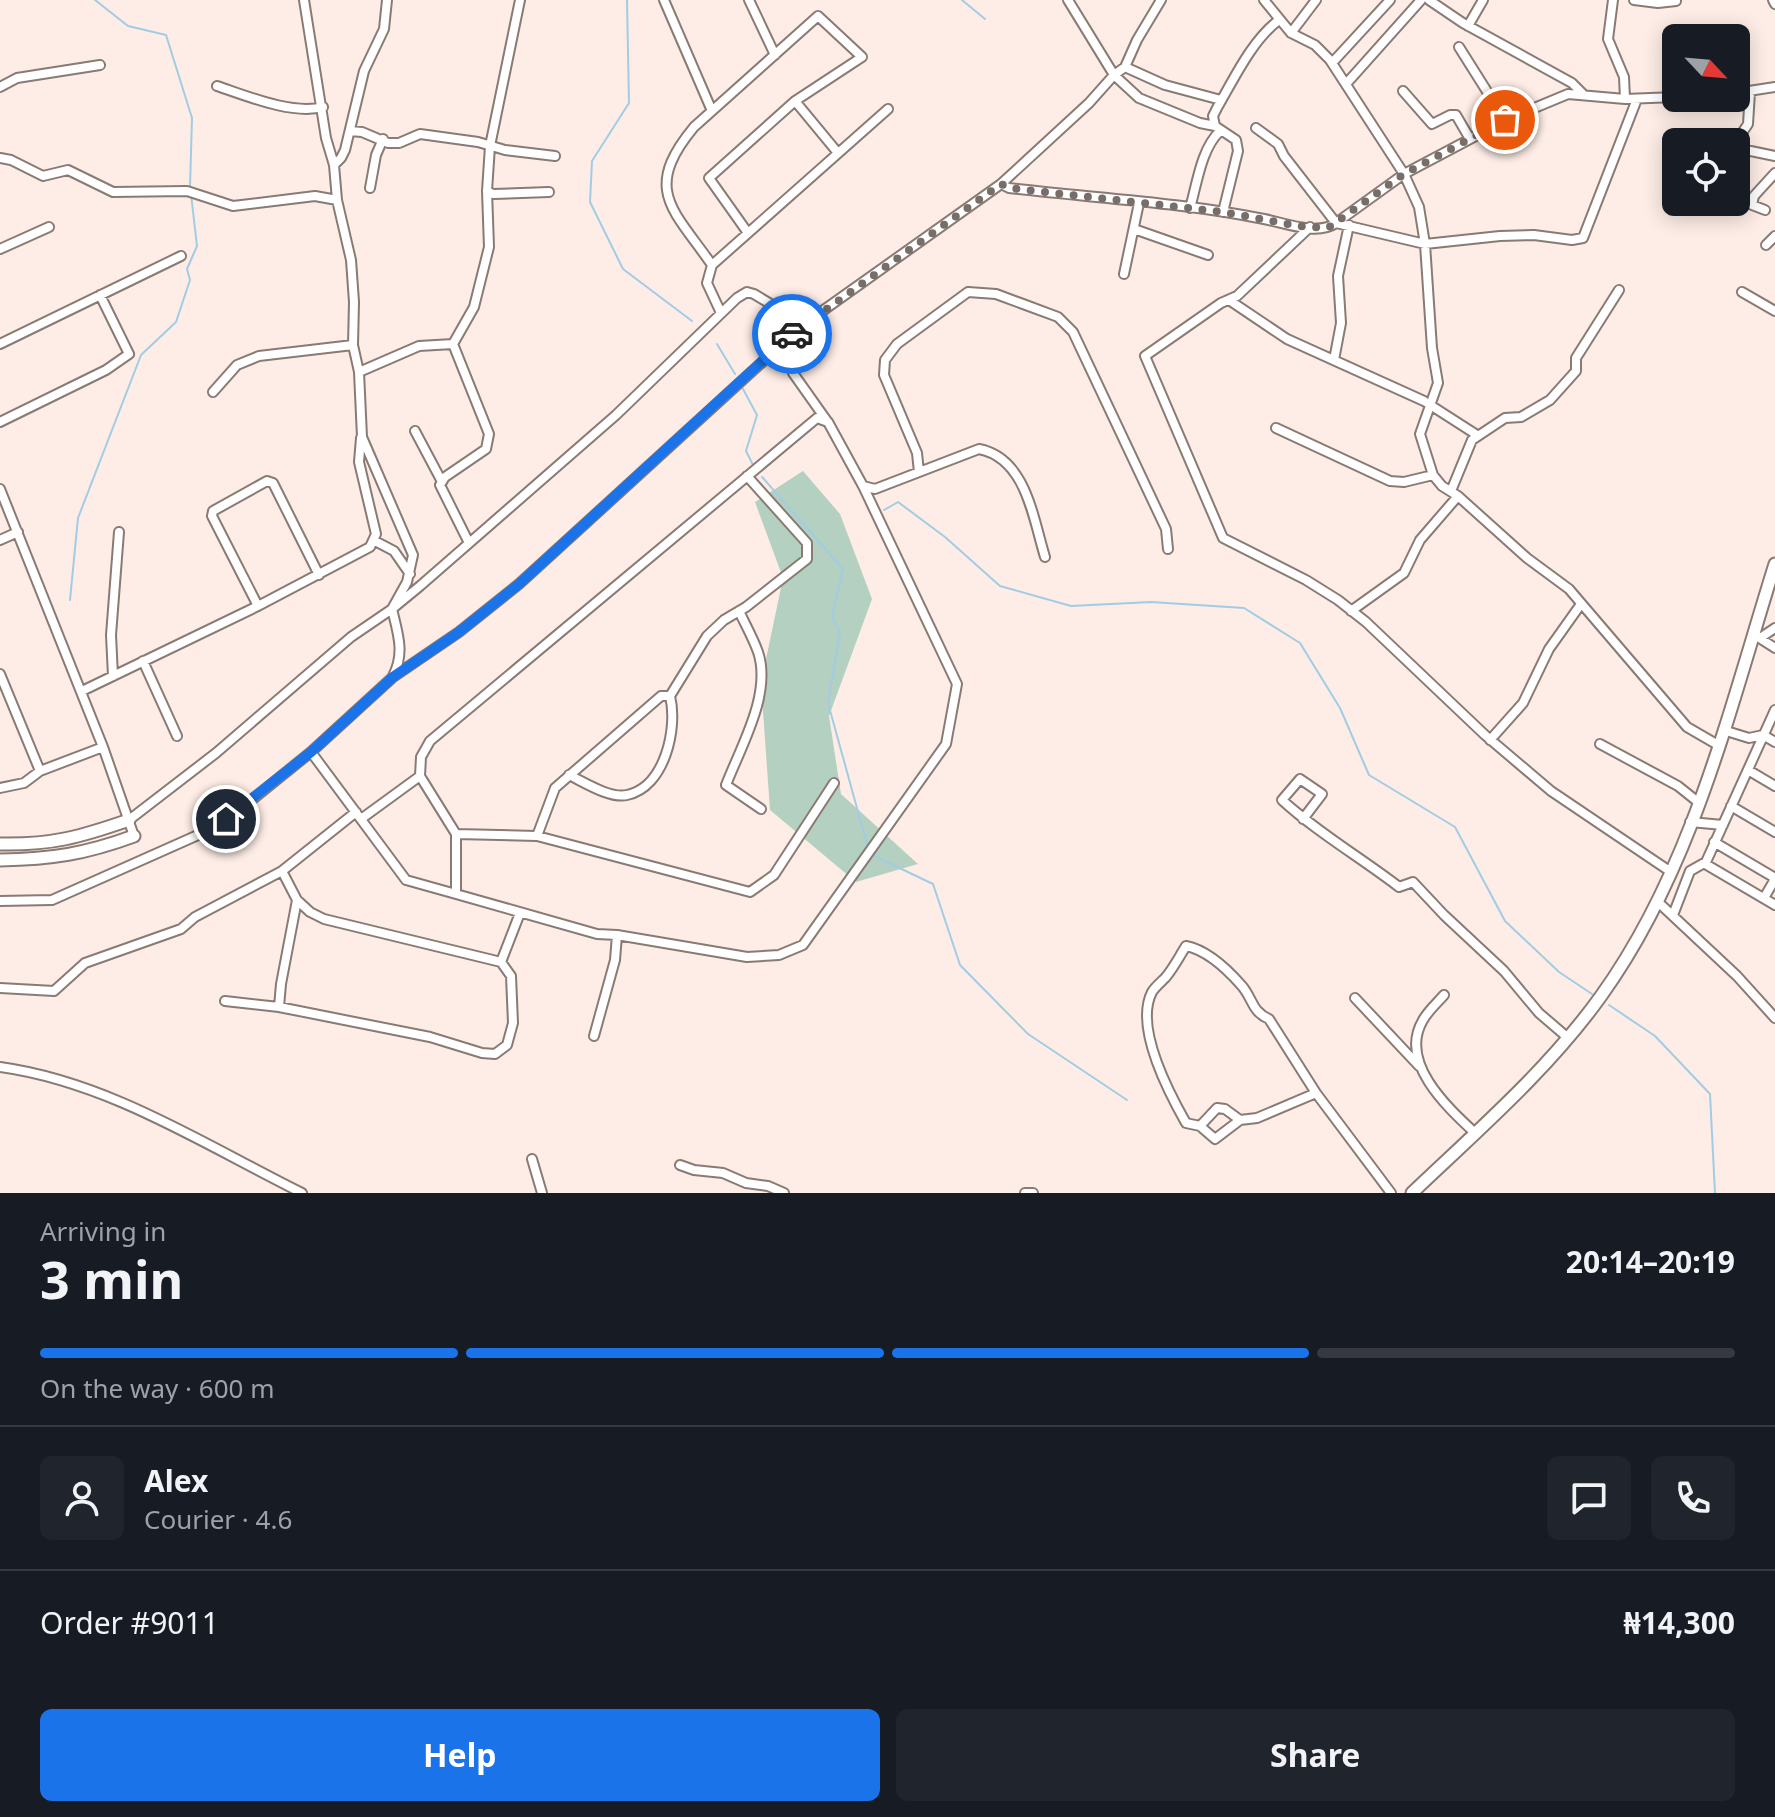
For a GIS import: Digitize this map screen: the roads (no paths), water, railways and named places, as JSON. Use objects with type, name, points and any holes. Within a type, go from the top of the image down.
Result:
[{"type":"main road","points":[[1412,1193],[1475,1133],[1567,1037],[1600,997],[1658,902],[1698,802],[1756,636],[1775,564]]},
{"type":"main road","points":[[0,844],[66,841],[129,820]]},
{"type":"main road","points":[[0,860],[45,859],[81,853],[134,836]]},
{"type":"street","points":[[82,691],[319,575],[370,547],[375,541],[359,462],[362,437],[359,372],[353,345],[351,260],[337,200],[334,165],[326,138],[304,0]]},
{"type":"street","points":[[334,165],[341,158],[350,131],[364,71],[384,29],[387,0]]},
{"type":"street","points":[[453,344],[474,307],[489,247],[487,191],[490,146],[520,0]]},
{"type":"street","points":[[664,0],[712,111]]},
{"type":"street","points":[[749,0],[775,55]]},
{"type":"street","points":[[1068,0],[1114,75],[1139,98],[1218,129],[1236,140],[1238,145],[1223,212]]},
{"type":"street","points":[[0,901],[52,900],[207,831],[244,806],[311,752],[393,677],[459,632],[519,584],[804,324],[1001,184],[1125,67],[1161,0]]},
{"type":"street","points":[[1264,0],[1291,33],[1315,45],[1332,63],[1404,174],[1416,198],[1425,244],[1432,348],[1438,374],[1438,383],[1420,434],[1433,475],[1527,558],[1569,589],[1687,727],[1718,745]]},
{"type":"street","points":[[1291,33],[1316,0]]},
{"type":"street","points":[[1332,63],[1390,0]]},
{"type":"street","points":[[1346,84],[1421,0]]},
{"type":"street","points":[[1429,0],[1468,26],[1572,83],[1583,94]]},
{"type":"street","points":[[1468,26],[1483,0]]},
{"type":"street","points":[[1613,0],[1608,39],[1624,77],[1625,99]]},
{"type":"street","points":[[1634,0],[1658,3],[1676,1]]},
{"type":"street","points":[[712,265],[667,200],[669,166],[678,146],[694,127],[818,16],[862,57],[795,101],[709,178],[748,233]]},
{"type":"street","points":[[1218,129],[1213,116],[1221,100],[1269,28],[1279,20]]},
{"type":"street","points":[[1459,47],[1505,120]]},
{"type":"street","points":[[0,87],[17,78],[100,65]]},
{"type":"street","points":[[1125,67],[1165,85],[1221,100]]},
{"type":"street","points":[[217,86],[286,106],[323,107]]},
{"type":"street","points":[[1750,92],[1775,87]]},
{"type":"street","points":[[1403,91],[1432,124],[1456,115],[1470,139]]},
{"type":"street","points":[[1001,184],[1009,188],[1223,212],[1328,228],[1404,174],[1505,120],[1568,94],[1625,99],[1662,98]]},
{"type":"street","points":[[1256,128],[1278,144],[1336,223],[1425,244],[1534,235],[1572,240],[1583,238],[1637,99]]},
{"type":"street","points":[[795,101],[838,153]]},
{"type":"street","points":[[721,313],[707,283],[712,265],[888,109]]},
{"type":"street","points":[[1749,112],[1741,149],[1775,156]]},
{"type":"street","points":[[1190,208],[1206,152],[1218,129]]},
{"type":"street","points":[[350,131],[362,132],[388,143],[399,143],[420,134],[555,156]]},
{"type":"street","points":[[370,188],[376,155],[383,139]]},
{"type":"street","points":[[0,158],[11,160],[43,176],[68,170],[113,192],[187,191],[233,206],[315,196],[337,200]]},
{"type":"street","points":[[1765,210],[1752,205],[1754,196],[1775,173]]},
{"type":"street","points":[[487,191],[506,194],[549,192]]},
{"type":"street","points":[[1124,274],[1139,203]]},
{"type":"street","points":[[1334,360],[1341,323],[1338,276],[1349,225]]},
{"type":"street","points":[[0,249],[49,227]]},
{"type":"street","points":[[1310,227],[1249,285],[1145,356],[1223,538],[1306,580],[1351,611],[1490,740],[1551,791],[1671,872]]},
{"type":"street","points":[[1134,229],[1208,255]]},
{"type":"street","points":[[1766,245],[1775,236]]},
{"type":"street","points":[[0,344],[181,256]]},
{"type":"street","points":[[1351,611],[1404,573],[1420,540],[1454,493],[1469,444],[1477,435],[1505,418],[1521,417],[1532,412],[1560,392],[1576,371],[1576,358],[1619,290]]},
{"type":"street","points":[[129,820],[216,753],[351,637],[392,609],[616,415],[721,313],[747,292],[804,324]]},
{"type":"street","points":[[919,472],[917,453],[884,375],[885,360],[897,344],[968,292],[996,294],[1058,317],[1073,332],[1166,529],[1168,549]]},
{"type":"street","points":[[1742,292],[1775,311]]},
{"type":"street","points":[[0,422],[106,370],[129,354],[100,295]]},
{"type":"street","points":[[1229,300],[1287,339],[1430,404],[1477,435]]},
{"type":"street","points":[[359,372],[419,346],[453,344]]},
{"type":"street","points":[[441,480],[486,449],[489,434],[453,344]]},
{"type":"street","points":[[213,392],[237,365],[259,356],[353,345]]},
{"type":"street","points":[[311,752],[406,880],[597,934],[747,957],[779,955],[803,945],[946,744],[957,684],[863,486],[828,422],[793,373]]},
{"type":"street","points":[[456,894],[456,834],[420,776],[421,757],[430,741],[817,418],[828,422]]},
{"type":"street","points":[[1276,428],[1390,481],[1404,482],[1433,475]]},
{"type":"street","points":[[415,431],[469,543]]},
{"type":"street","points":[[362,437],[413,555],[410,574],[392,609],[401,646],[400,663],[393,677]]},
{"type":"street","points":[[863,486],[875,489],[979,449],[995,452],[1010,464],[1022,484],[1045,557]]},
{"type":"street","points":[[569,775],[609,793],[625,796],[641,788],[660,769],[668,748],[674,713],[670,696],[707,636],[807,559],[807,543],[747,476]]},
{"type":"street","points":[[258,606],[212,516],[213,511],[267,481],[273,483],[319,575]]},
{"type":"street","points":[[0,489],[82,691],[134,836]]},
{"type":"street","points":[[0,540],[18,532]]},
{"type":"street","points":[[113,676],[111,635],[119,532]]},
{"type":"street","points":[[375,541],[394,551],[410,574]]},
{"type":"street","points":[[1490,740],[1523,703],[1549,649],[1581,604]]},
{"type":"street","points":[[739,611],[759,654],[761,683],[754,712],[726,785],[761,809]]},
{"type":"street","points":[[1756,636],[1775,628]]},
{"type":"street","points":[[1756,636],[1775,648]]},
{"type":"street","points":[[143,661],[177,736]]},
{"type":"street","points":[[0,674],[40,771]]},
{"type":"street","points":[[537,836],[555,788],[661,696],[670,696]]},
{"type":"street","points":[[1673,915],[1690,871],[1706,862],[1775,710]]},
{"type":"street","points":[[1723,730],[1749,738],[1763,735],[1775,742]]},
{"type":"street","points":[[1600,744],[1678,786],[1698,802]]},
{"type":"street","points":[[0,788],[24,783],[40,771],[103,747]]},
{"type":"street","points":[[1748,770],[1775,786]]},
{"type":"street","points":[[0,988],[54,991],[85,963],[181,929],[195,917],[282,871],[420,776]]},
{"type":"street","points":[[1303,819],[1322,794],[1300,779],[1282,800],[1303,819],[1399,887],[1413,882],[1504,971],[1539,1013],[1567,1037]]},
{"type":"street","points":[[456,834],[537,836],[750,892],[774,875],[834,783]]},
{"type":"street","points":[[1731,806],[1775,832]]},
{"type":"street","points":[[1690,822],[1723,825]]},
{"type":"street","points":[[1714,842],[1775,878],[1764,898]]},
{"type":"street","points":[[1706,862],[1775,905]]},
{"type":"street","points":[[225,1001],[279,1007],[430,1037],[482,1053],[495,1054],[507,1045],[513,1023],[511,976],[501,962],[324,919],[297,900],[282,871]]},
{"type":"street","points":[[279,1007],[297,900]]},
{"type":"street","points":[[1658,902],[1737,976],[1775,1018]]},
{"type":"street","points":[[501,962],[520,913]]},
{"type":"street","points":[[594,1036],[615,960],[617,935]]},
{"type":"street","points":[[1316,1093],[1257,1118],[1240,1120],[1215,1139],[1200,1126],[1186,1123],[1153,1053],[1148,1013],[1152,992],[1167,976],[1186,946],[1212,959],[1244,989],[1253,1008],[1269,1019],[1316,1093],[1391,1193]]},
{"type":"street","points":[[1419,1067],[1419,1032],[1423,1020],[1444,995]]},
{"type":"street","points":[[1355,998],[1419,1067],[1452,1112],[1475,1133]]},
{"type":"street","points":[[0,1067],[19,1069],[103,1093],[302,1193]]},
{"type":"street","points":[[1200,1126],[1217,1108],[1225,1109],[1240,1120]]},
{"type":"street","points":[[532,1159],[542,1193]]},
{"type":"street","points":[[680,1165],[723,1173],[784,1193]]},
{"type":"street","points":[[1025,1193],[1033,1193]]},
{"type":"waterway","points":[[95,0],[128,26],[166,35],[192,118],[190,187]]},
{"type":"waterway","points":[[627,0],[629,103],[592,161],[590,202],[623,269],[692,321]]},
{"type":"waterway","points":[[962,0],[985,19]]},
{"type":"waterway","points":[[70,600],[78,518],[141,355],[176,322],[190,280],[187,269],[197,246],[191,194]]},
{"type":"waterway","points":[[717,344],[735,374]]},
{"type":"waterway","points":[[743,389],[757,415],[746,451],[753,465]]},
{"type":"waterway","points":[[762,477],[843,569],[832,616],[840,633],[828,703],[868,848]]},
{"type":"waterway","points":[[884,510],[898,502],[945,537],[1000,586],[1071,606],[1151,602],[1244,608],[1300,643],[1340,708],[1369,775],[1455,827],[1505,921],[1559,972],[1592,994]]},
{"type":"waterway","points":[[870,854],[933,884],[960,965],[1028,1034],[1127,1100]]},
{"type":"waterway","points":[[1609,1005],[1655,1036],[1710,1094],[1715,1193]]}]
